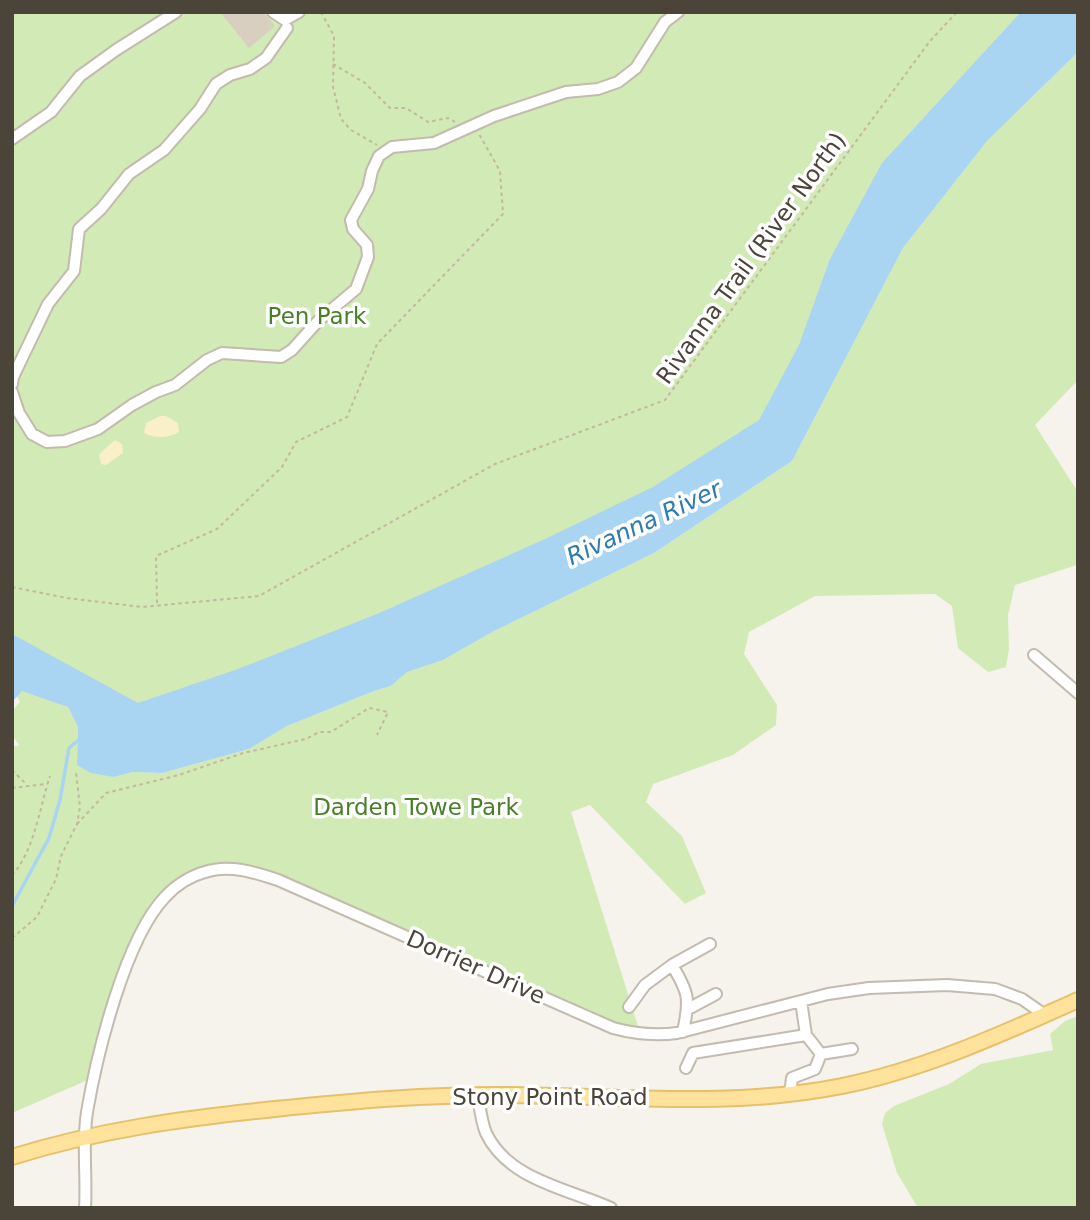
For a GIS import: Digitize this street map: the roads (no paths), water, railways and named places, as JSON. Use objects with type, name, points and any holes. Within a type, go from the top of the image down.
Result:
[{"type":"main road","name":"Stony Point Road","points":[[12,1157],[86,1137],[234,1113],[384,1099],[478,1096],[707,1099],[790,1094],[841,1087],[906,1069],[1078,1000]]},
{"type":"street","points":[[12,139],[51,112],[80,76],[176,12]]},
{"type":"street","points":[[273,12],[285,20],[299,12]]},
{"type":"street","points":[[12,392],[19,413],[32,434],[47,442],[65,441],[97,429],[132,405],[175,385],[207,360],[222,353],[281,357],[292,350],[319,320],[356,289],[368,257],[367,245],[353,229],[351,220],[368,189],[379,156],[389,149],[434,143],[494,116],[566,92],[598,89],[618,82],[636,68],[665,22],[678,12]]},
{"type":"street","points":[[12,384],[48,304],[74,271],[79,229],[101,209],[129,174],[163,150],[200,109],[216,84],[230,75],[250,69],[266,58],[287,28]]},
{"type":"street","points":[[1034,655],[1078,693]]},
{"type":"street","name":"Dorrier Drive","points":[[85,1208],[87,1113],[107,1030],[131,954],[159,904],[193,876],[220,868],[252,872],[278,880],[613,1028],[648,1035],[683,1032],[828,994],[869,988],[975,986],[1009,993],[1045,1015]]},
{"type":"street","points":[[629,1007],[645,985],[672,965],[710,944]]},
{"type":"street","points":[[672,965],[687,989],[688,1009],[683,1032]]},
{"type":"street","points":[[688,1009],[716,994]]},
{"type":"street","points":[[801,1001],[806,1035],[821,1054]]},
{"type":"street","points":[[686,1068],[693,1053],[806,1035]]},
{"type":"street","points":[[821,1054],[852,1049]]},
{"type":"street","points":[[790,1094],[792,1078],[815,1069],[821,1054]]},
{"type":"street","points":[[478,1096],[486,1134],[503,1156],[532,1177],[611,1208]]},
{"type":"water","name":"Rivanna River","points":[[1021,12],[1078,12],[1078,52],[987,141],[903,248],[792,461],[654,553],[494,631],[443,660],[407,672],[391,686],[287,726],[249,749],[162,773],[133,772],[114,777],[91,773],[77,765],[78,727],[68,707],[22,691],[12,702],[12,634],[138,703],[238,669],[377,614],[545,539],[653,487],[759,420],[799,345],[830,259],[882,163]]},
{"type":"waterway","points":[[12,906],[49,838],[60,800],[69,748],[80,739]]},
{"type":"park label","name":"Pen Park","points":[[317,316]]},
{"type":"park label","name":"Darden Towe Park","points":[[416,807]]}]
